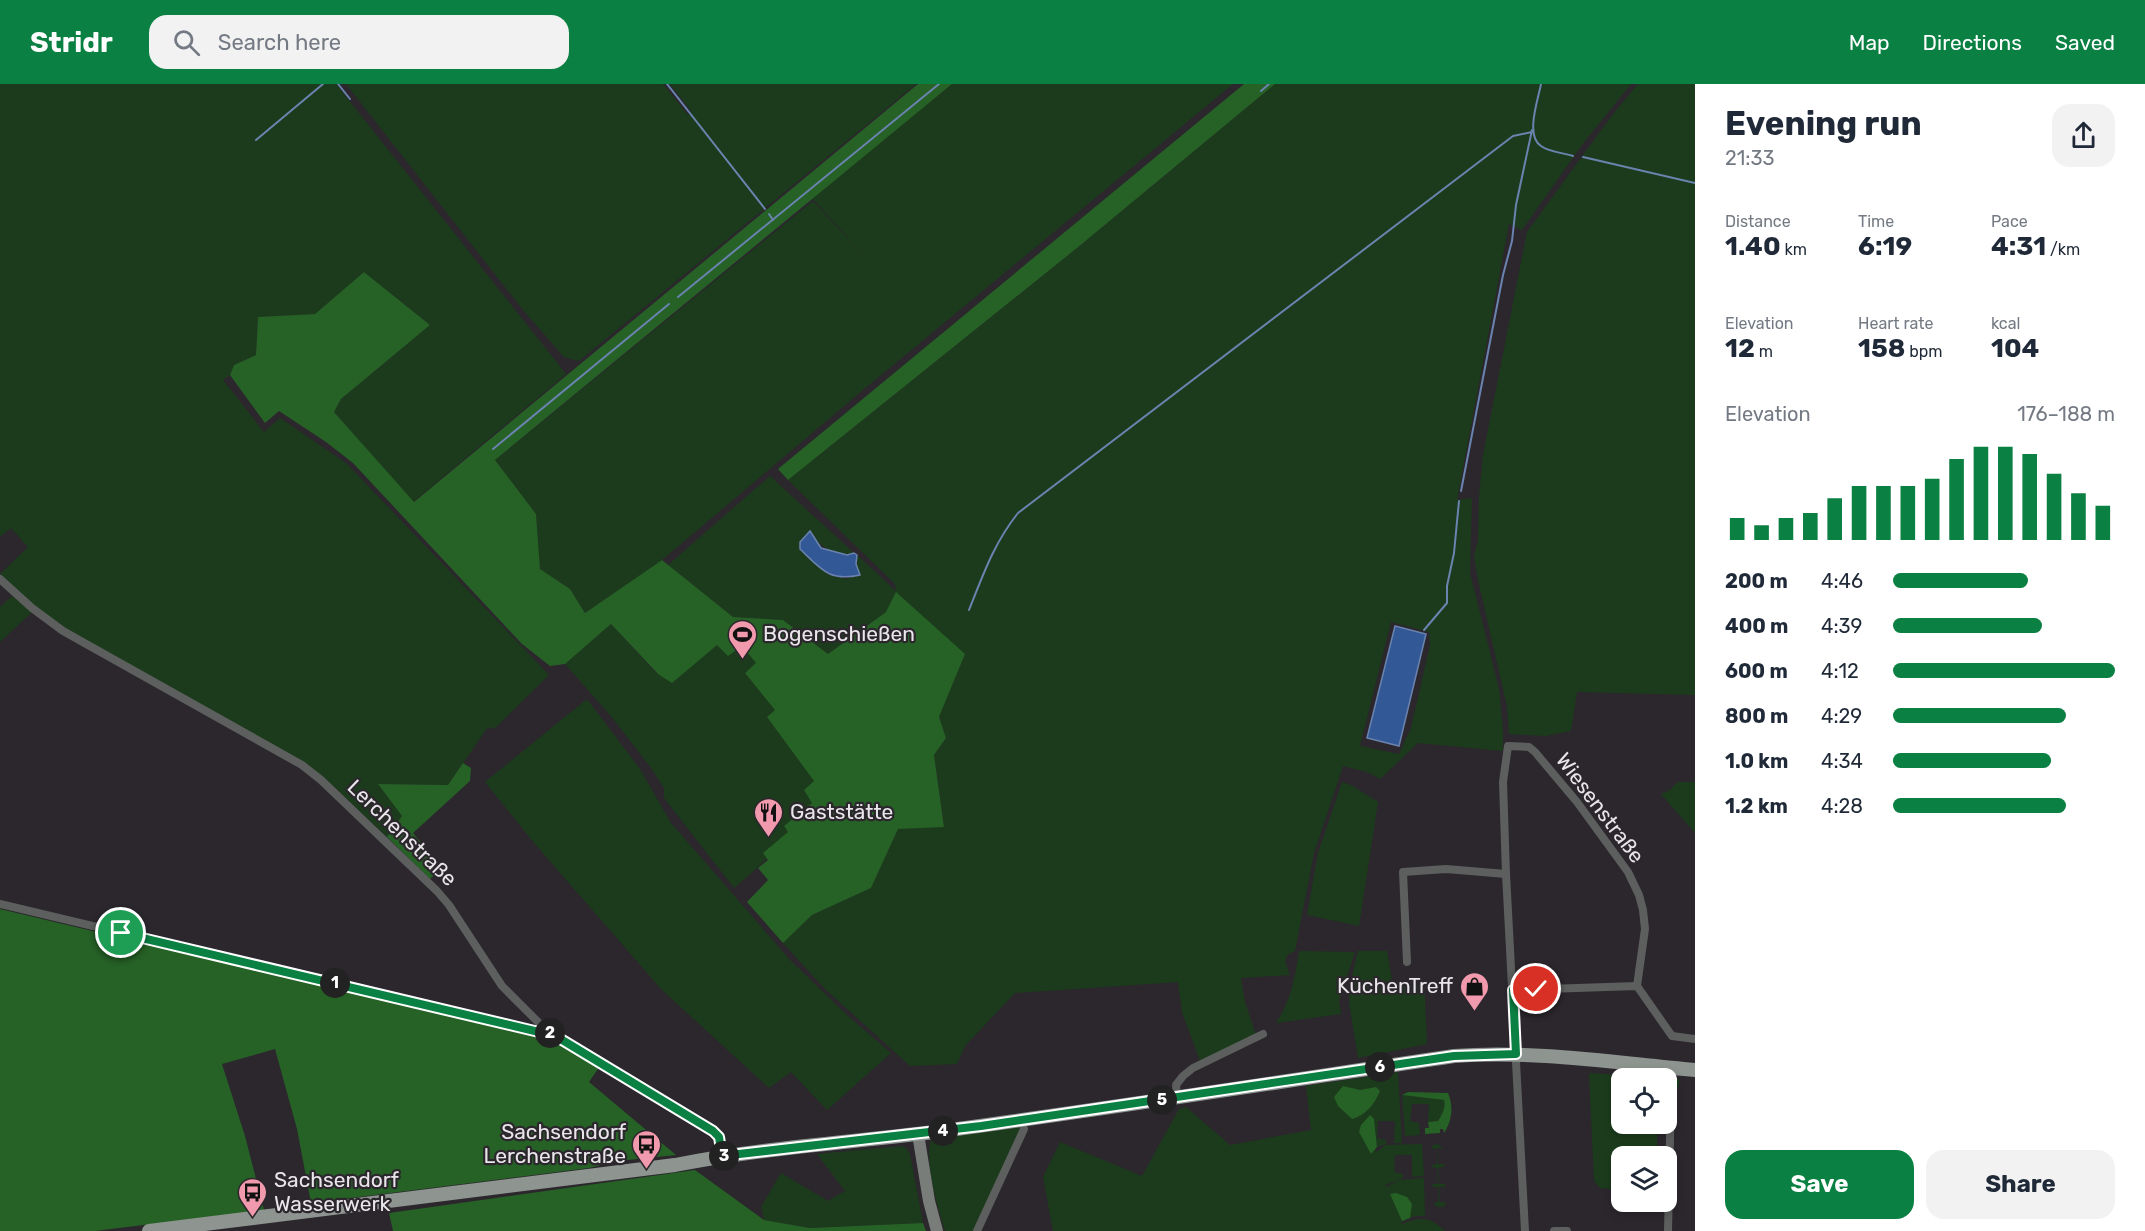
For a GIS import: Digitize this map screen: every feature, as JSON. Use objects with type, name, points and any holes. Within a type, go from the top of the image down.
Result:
[{"type":"main road","points":[[149,1231],[675,1165],[693,1167],[723,1160],[753,1159],[771,1151],[918,1134],[1177,1098],[1454,1056],[1516,1054],[1695,1070]]},
{"type":"main road","points":[[918,1134],[929,1201],[937,1231]]},
{"type":"street","name":"Lerchenstraße","points":[[0,579],[32,608],[63,631],[302,765],[321,780],[437,891],[449,905],[502,986],[549,1032],[713,1131],[719,1137],[723,1160]]},
{"type":"street","name":"Wiesenstraße","points":[[1506,874],[1503,782],[1508,746],[1529,747],[1567,791],[1628,872],[1639,895],[1644,919],[1644,943],[1637,986]]},
{"type":"street","points":[[1407,962],[1403,872],[1446,869],[1506,874],[1525,1231]]},
{"type":"street","points":[[0,904],[543,1033],[549,1032]]},
{"type":"street","points":[[1513,990],[1637,986],[1672,1036],[1695,1038]]},
{"type":"street","points":[[1177,1098],[1176,1085],[1188,1072],[1263,1034]]},
{"type":"street","points":[[977,1231],[1023,1129]]},
{"type":"street","points":[[1668,1231],[1670,1134]]},
{"type":"street","points":[[1554,1231],[1567,1231]]},
{"type":"green space","points":[[0,84],[336,84],[566,374],[413,502],[334,412],[341,399],[430,325],[364,272],[315,314],[258,317],[256,355],[234,365],[230,375],[223,380],[264,432],[280,418],[346,463],[549,675],[494,729],[488,727],[448,785],[378,784],[402,816],[387,837],[333,786],[304,764],[66,629],[45,615],[0,577],[0,574],[28,547],[11,528],[0,537]]},
{"type":"green space","points":[[346,84],[663,84],[688,115],[691,111],[670,84],[916,84],[579,361],[564,357],[523,310]]},
{"type":"green space","points":[[918,84],[952,84],[495,460],[536,514],[540,569],[570,589],[585,613],[662,560],[733,617],[783,620],[828,654],[886,612],[896,592],[965,654],[939,717],[946,738],[934,755],[944,827],[898,829],[871,888],[812,915],[783,943],[747,902],[768,880],[758,868],[768,860],[763,853],[788,832],[784,826],[812,803],[804,790],[814,781],[767,717],[775,710],[745,673],[756,663],[742,646],[728,656],[717,645],[672,683],[658,674],[611,624],[565,664],[550,666],[522,644],[353,463],[279,411],[265,423],[230,375],[234,365],[256,355],[258,317],[315,314],[364,272],[430,325],[341,399],[334,412],[414,502]]},
{"type":"green space","points":[[952,84],[1233,84],[863,390],[662,560],[585,613],[570,589],[540,569],[536,514],[495,460],[813,201],[871,263],[812,198]]},
{"type":"green space","points":[[1244,84],[1275,84],[1077,248],[788,480],[778,469]]},
{"type":"green space","points":[[1275,84],[1631,84],[1581,146],[1522,230],[1509,224],[1457,500],[1472,498],[1470,573],[1499,689],[1503,751],[1418,743],[1380,779],[1367,772],[1343,766],[1314,853],[1295,951],[1287,955],[1285,962],[1290,975],[1241,978],[1245,1002],[1256,1035],[1200,1061],[1182,1012],[1178,982],[1015,993],[965,1046],[957,1064],[910,1066],[824,988],[783,943],[812,915],[871,888],[898,829],[944,826],[934,755],[946,738],[939,717],[965,654],[886,612],[828,654],[783,620],[733,617],[668,565],[770,476],[854,553],[834,553],[818,542],[810,532],[827,574],[846,579],[859,575],[856,564],[857,555],[896,591],[895,584],[788,480],[1077,248]],"holes":[[[1391,622],[1429,632],[1430,645],[1411,728],[1399,754],[1360,746]]]},
{"type":"green space","points":[[1638,84],[1695,84],[1695,695],[1577,692],[1571,731],[1545,736],[1509,734],[1507,706],[1474,555],[1478,541],[1483,455],[1527,232],[1613,114]]},
{"type":"green space","points":[[12,596],[32,612],[0,642],[0,607]]},
{"type":"green space","points":[[611,624],[657,674],[734,631],[762,660],[829,779],[810,809],[787,838],[734,888],[664,798],[664,788],[651,768],[610,715],[565,664]]},
{"type":"green space","points":[[587,699],[640,769],[671,823],[790,960],[847,1015],[891,1053],[827,1110],[791,1072],[769,1088],[661,989],[535,844],[485,782]]},
{"type":"green space","points":[[463,763],[471,768],[470,781],[413,833],[442,868],[430,879],[387,837],[402,816],[378,784],[448,785]]},
{"type":"green space","points":[[1342,782],[1378,802],[1359,926],[1307,915],[1318,853]]},
{"type":"green space","points":[[1678,782],[1695,782],[1695,833],[1661,794],[1670,790]]},
{"type":"green space","points":[[0,909],[553,1041],[600,1066],[589,1082],[676,1155],[311,1203],[297,1129],[275,1049],[222,1064],[245,1136],[264,1210],[95,1231],[0,1231]]},
{"type":"green space","points":[[1299,951],[1355,952],[1339,1001],[1341,1014],[1276,1023],[1289,997]]},
{"type":"green space","points":[[1358,951],[1387,951],[1392,981],[1424,980],[1427,1044],[1358,1058],[1349,1003],[1350,984]]},
{"type":"green space","points":[[1398,1072],[1402,1143],[1394,1143],[1395,1121],[1378,1121],[1377,1138],[1386,1140],[1386,1144],[1377,1147],[1374,1119],[1372,1139],[1376,1152],[1386,1145],[1422,1144],[1424,1176],[1412,1177],[1412,1155],[1395,1155],[1394,1172],[1403,1174],[1403,1178],[1385,1185],[1386,1187],[1399,1180],[1424,1178],[1425,1216],[1415,1216],[1401,1222],[1402,1224],[1425,1219],[1445,1231],[1053,1231],[1043,1177],[1060,1142],[1142,1176],[1179,1109],[1186,1107],[1230,1145],[1311,1130],[1306,1086]]},
{"type":"green space","points":[[1589,1073],[1611,1074],[1611,1134],[1657,1134],[1657,1146],[1611,1146],[1611,1189],[1600,1188],[1594,1181]]},
{"type":"green space","points":[[1343,1086],[1360,1090],[1376,1087],[1380,1091],[1369,1109],[1352,1119],[1338,1106],[1334,1097]]},
{"type":"green space","points":[[1408,1092],[1448,1093],[1451,1114],[1444,1133],[1443,1129],[1440,1129],[1440,1133],[1425,1134],[1425,1128],[1429,1128],[1428,1122],[1438,1121],[1441,1116],[1444,1100],[1402,1095]]},
{"type":"green space","points":[[1402,1095],[1444,1100],[1443,1114],[1438,1121],[1428,1122],[1429,1104],[1412,1104],[1410,1121],[1419,1123],[1420,1135],[1405,1136]]},
{"type":"green space","points":[[1370,1115],[1374,1119],[1377,1147],[1371,1154],[1359,1132],[1361,1125]]},
{"type":"green space","points":[[1022,1127],[974,1231],[945,1231],[929,1161],[931,1140],[937,1137]]},
{"type":"green space","points":[[1438,1144],[1443,1148],[1437,1148],[1438,1164],[1444,1164],[1444,1167],[1438,1168],[1439,1184],[1445,1184],[1445,1187],[1439,1187],[1440,1202],[1446,1202],[1444,1207],[1437,1207],[1433,1203],[1439,1202],[1438,1187],[1433,1187],[1432,1184],[1438,1184],[1437,1168],[1431,1165],[1437,1164],[1437,1149],[1431,1148]]},
{"type":"green space","points":[[903,1146],[910,1154],[923,1223],[810,1228],[764,1220],[761,1207],[781,1173],[828,1201],[845,1191],[817,1154]]},
{"type":"green space","points":[[695,1170],[764,1220],[810,1228],[923,1223],[926,1231],[393,1231],[389,1213]]},
{"type":"green space","points":[[1396,1193],[1407,1197],[1412,1204],[1410,1218],[1402,1221],[1390,1194]]},
{"type":"water","points":[[810,531],[821,548],[847,555],[854,553],[857,555],[856,564],[860,575],[840,577],[820,568],[800,549],[800,542]]},
{"type":"water","points":[[1395,626],[1426,634],[1399,746],[1367,738]]},
{"type":"waterway","points":[[256,140],[323,84]]},
{"type":"waterway","points":[[338,84],[350,99]]},
{"type":"waterway","points":[[667,84],[765,209]]},
{"type":"waterway","points":[[678,297],[939,84]]},
{"type":"waterway","points":[[1261,91],[1269,84]]},
{"type":"waterway","points":[[1541,84],[1533,126],[1536,141],[1548,150],[1573,156]]},
{"type":"waterway","points":[[1461,491],[1532,130]]},
{"type":"waterway","points":[[969,610],[996,548],[1018,513],[1513,136],[1532,132]]},
{"type":"waterway","points":[[1583,157],[1695,183]]},
{"type":"waterway","points":[[769,214],[773,220]]},
{"type":"waterway","points":[[493,449],[669,304]]},
{"type":"waterway","points":[[1424,630],[1447,603],[1447,586],[1454,553],[1459,501]]},
{"type":"place","name":"Bogenschießen","points":[[742,660]]},
{"type":"place","name":"Gaststätte","points":[[769,838]]},
{"type":"place","name":"KüchenTreff","points":[[1474,1012]]},
{"type":"place","name":"Sachsendorf Lerchenstraße","points":[[647,1170]]},
{"type":"place","name":"Sachsendorf Wasserwerk","points":[[253,1218]]},
{"type":"route","points":[[121,933],[543,1033],[549,1032],[713,1131],[719,1137],[722,1156],[981,1126],[1454,1056],[1516,1054],[1513,990],[1536,989]]}]
